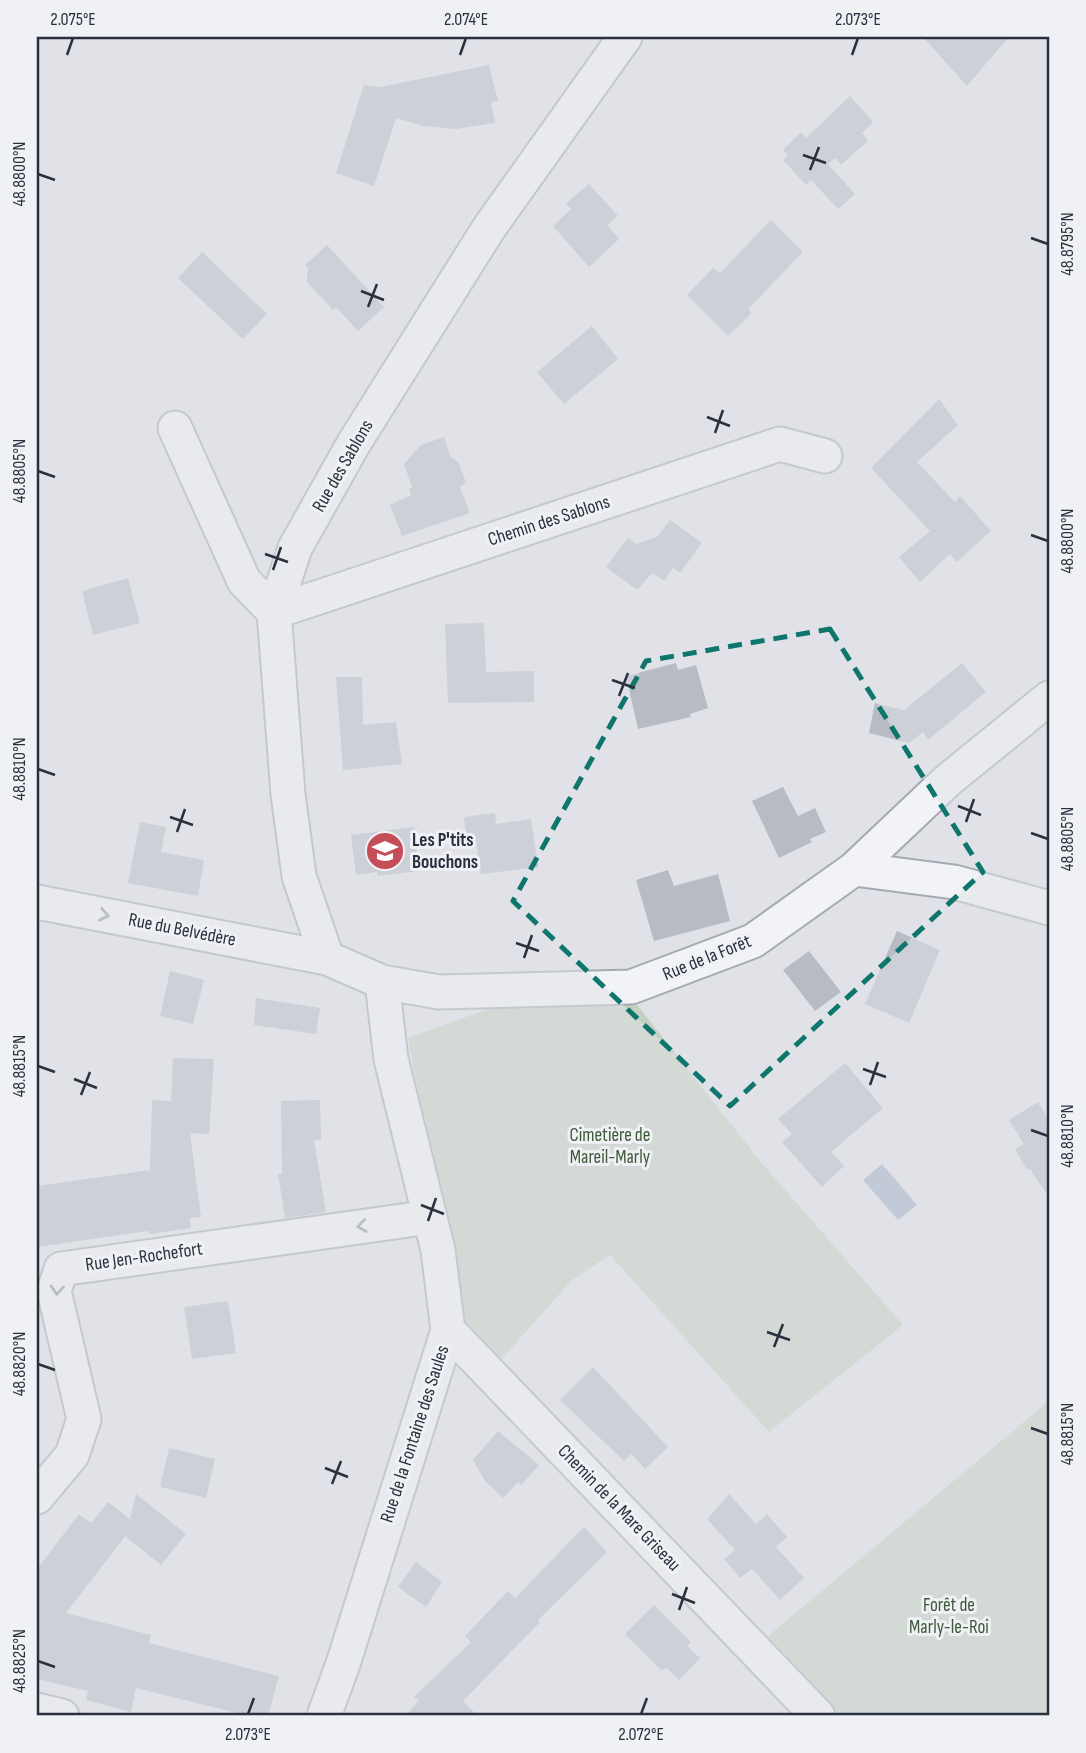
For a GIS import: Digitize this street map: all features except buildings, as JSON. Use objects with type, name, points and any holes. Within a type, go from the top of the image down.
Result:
[{"type":"street","name":"Rue des Sablons","points":[[327,958],[299,876],[288,794],[274,612],[295,548],[354,443],[489,228],[625,37]]},
{"type":"street","points":[[175,428],[244,581],[274,612]]},
{"type":"street","name":"Chemin des Sablons","points":[[274,612],[780,444],[825,456]]},
{"type":"street","name":"Rue de la Forêt","points":[[327,958],[382,982],[439,992],[631,987],[691,966],[753,941],[854,869],[947,781],[1049,698]]},
{"type":"street","points":[[854,869],[954,882],[1049,908]]},
{"type":"street","name":"Rue du Belvédère","points":[[37,902],[327,958]]},
{"type":"street","name":"Rue de la Fontaine des Saules","points":[[324,1716],[344,1661],[448,1330],[438,1250],[391,1059],[382,982]]},
{"type":"street","name":"Rue Jen-Rochefort","points":[[37,1497],[72,1455],[83,1419],[54,1291],[61,1269],[430,1217]]},
{"type":"street","name":"Chemin de la Mare Griseau","points":[[448,1330],[818,1716]]},
{"type":"street","points":[[37,1710],[62,1716]]},
{"type":"highlighted area","points":[[830,629],[983,872],[730,1106],[513,901],[646,661]]},
{"type":"green space","name":"Cimetière de Mareil-Marly","points":[[631,997],[760,1161],[903,1325],[769,1432],[610,1255],[572,1280],[497,1364],[462,1325],[408,1038],[496,1006]]},
{"type":"green space","name":"Forêt de Marly-le-Roi","points":[[1049,1401],[1049,1716],[841,1716],[768,1636]]},
{"type":"water","points":[[882,1164],[917,1205],[898,1220],[863,1180]]},
{"type":"place","name":"Les P'tits Bouchons","points":[[385,851]]}]
